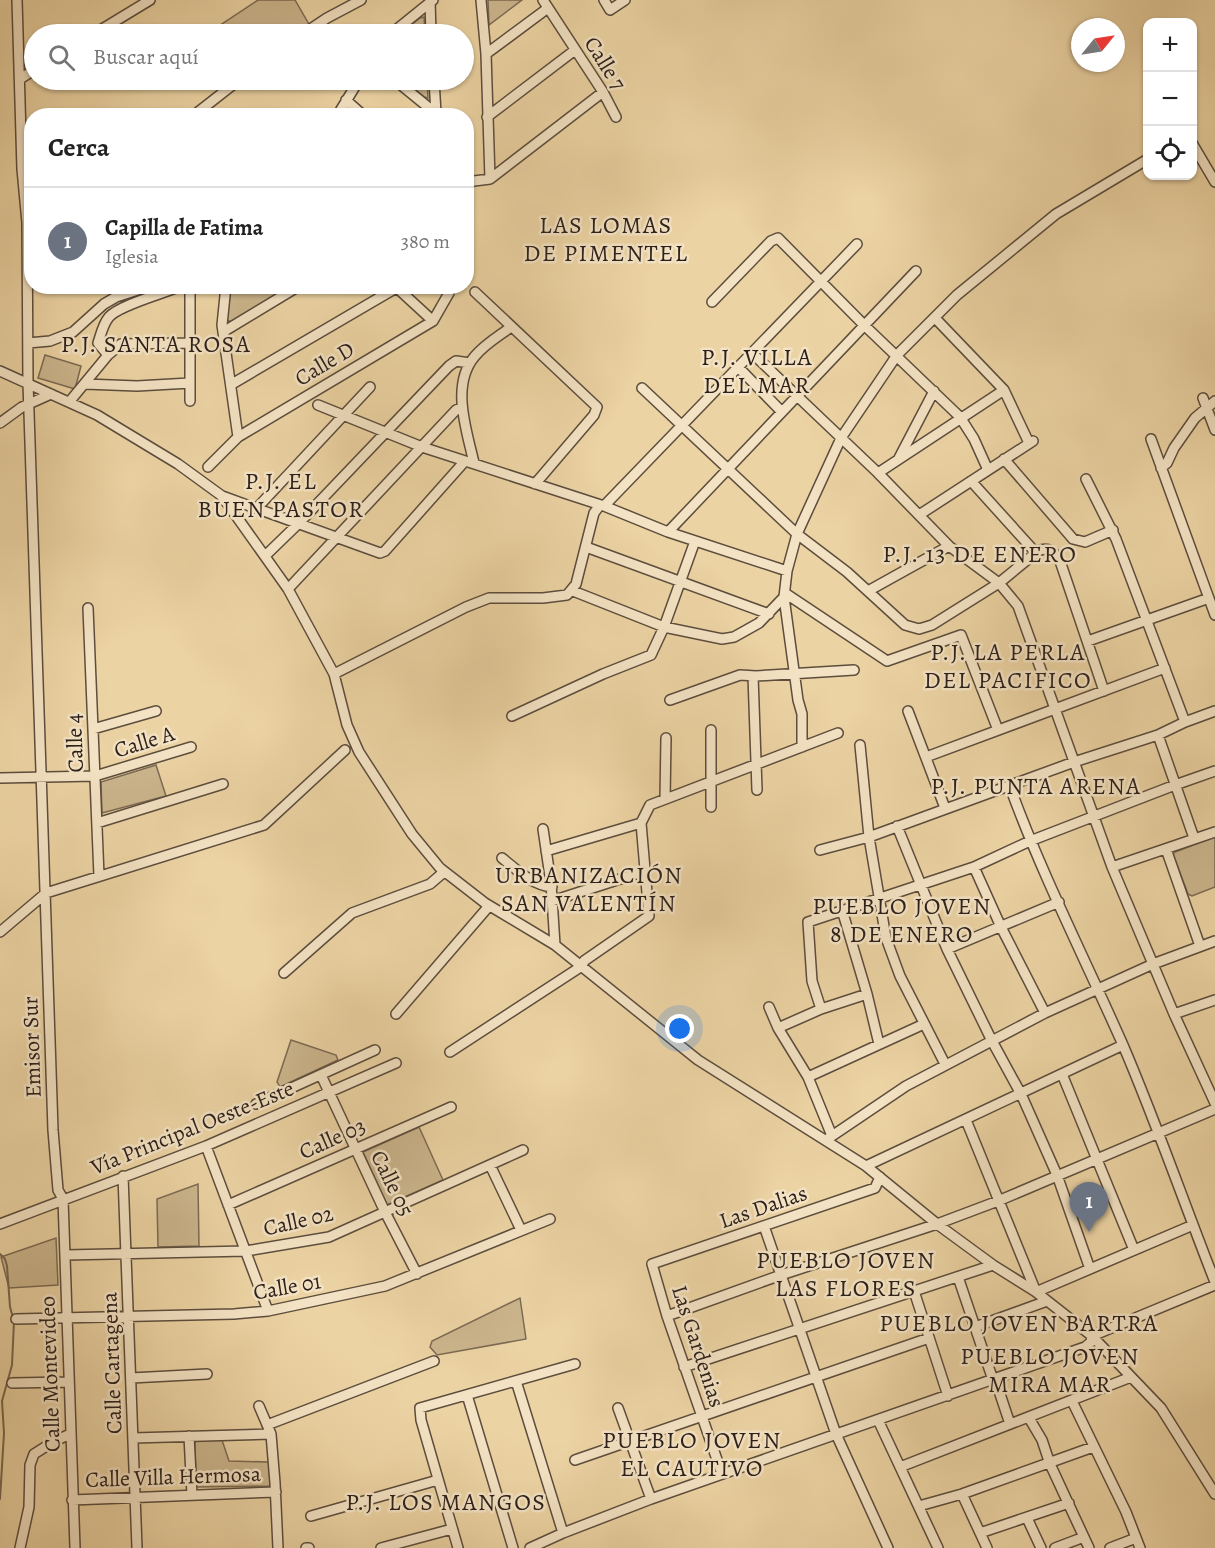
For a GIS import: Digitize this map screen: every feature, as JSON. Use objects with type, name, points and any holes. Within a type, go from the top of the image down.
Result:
[{"type":"street","name":"Emisor Sur","points":[[17,0],[24,191]]},
{"type":"street","points":[[110,24],[150,0]]},
{"type":"street","points":[[318,24],[361,0]]},
{"type":"street","points":[[481,0],[486,54],[490,179]]},
{"type":"street","points":[[604,0],[610,10],[625,0]]},
{"type":"street","points":[[403,24],[431,1]]},
{"type":"street","points":[[431,1],[431,24]]},
{"type":"street","points":[[486,54],[545,4]]},
{"type":"street","name":"Calle 7","points":[[545,4],[603,92],[616,117]]},
{"type":"street","points":[[487,117],[575,50]]},
{"type":"street","points":[[20,79],[24,76]]},
{"type":"street","points":[[203,108],[226,90]]},
{"type":"street","points":[[342,108],[352,90]]},
{"type":"street","points":[[407,90],[430,108]]},
{"type":"street","points":[[435,90],[436,108]]},
{"type":"street","points":[[474,181],[490,179],[603,92]]},
{"type":"street","points":[[346,100],[355,108]]},
{"type":"street","points":[[1197,151],[1215,182]]},
{"type":"street","points":[[802,747],[802,714],[785,595],[787,571],[796,534],[841,438],[897,355],[957,295],[1056,214],[1143,162]]},
{"type":"street","points":[[712,302],[775,238],[783,242],[864,325],[960,417],[974,439],[988,470]]},
{"type":"street","points":[[334,674],[466,606],[489,598],[558,597],[573,591],[594,513],[682,426],[857,244]]},
{"type":"street","points":[[668,532],[916,271]]},
{"type":"street","points":[[475,292],[597,407],[594,414],[535,484]]},
{"type":"street","name":"Emisor Sur","points":[[28,294],[28,383],[52,1130],[58,1190],[63,1199]]},
{"type":"street","points":[[28,343],[50,341],[73,332],[104,304],[125,294]]},
{"type":"street","points":[[108,355],[98,343],[103,327],[110,316],[126,306],[159,294]]},
{"type":"street","points":[[190,294],[190,401]]},
{"type":"street","points":[[225,294],[223,332],[238,438]]},
{"type":"street","points":[[223,332],[286,294]]},
{"type":"street","points":[[232,384],[384,294]]},
{"type":"street","points":[[404,294],[433,321]]},
{"type":"street","name":"Calle D","points":[[208,467],[238,438],[433,321],[448,294]]},
{"type":"street","points":[[919,515],[1032,441],[1004,390],[934,318]]},
{"type":"street","points":[[470,462],[462,407],[464,380],[470,363],[476,355],[511,327]]},
{"type":"street","points":[[70,401],[108,355],[121,344],[189,343]]},
{"type":"street","points":[[752,352],[878,473],[949,546],[999,583],[1018,606],[1112,867],[1174,1014],[1215,1103]]},
{"type":"street","points":[[266,555],[454,362],[470,363]]},
{"type":"street","points":[[738,367],[782,412]]},
{"type":"street","points":[[0,371],[97,415],[178,464],[222,496],[375,552],[385,551],[470,462]]},
{"type":"street","points":[[85,384],[137,386],[190,384]]},
{"type":"street","points":[[257,508],[370,387]]},
{"type":"street","points":[[642,388],[796,534],[848,572],[905,626],[919,629],[932,625],[999,583],[1042,549],[1054,552],[1060,561],[1104,691]]},
{"type":"street","points":[[878,473],[1004,390]]},
{"type":"street","points":[[897,460],[934,391]]},
{"type":"street","points":[[0,423],[29,403],[51,394]]},
{"type":"street","points":[[1203,398],[1215,430]]},
{"type":"street","points":[[1161,468],[1167,463],[1174,448],[1195,418],[1215,401]]},
{"type":"street","points":[[318,405],[423,447],[602,506],[668,532],[787,571]]},
{"type":"street","points":[[288,589],[456,410],[462,407]]},
{"type":"street","points":[[1150,439],[1215,615]]},
{"type":"street","points":[[1004,459],[1073,539],[1085,542],[1113,530]]},
{"type":"street","points":[[1086,479],[1113,530],[1185,722]]},
{"type":"street","points":[[971,481],[1036,553]]},
{"type":"street","points":[[222,496],[288,589],[334,674],[347,725],[359,752],[412,834],[444,872],[489,906],[555,945],[698,1060],[829,1138],[937,1224],[993,1265],[1036,1292],[1092,1336],[1161,1408],[1215,1494]]},
{"type":"street","points":[[512,716],[620,667],[650,656],[664,627],[695,541]]},
{"type":"street","points":[[868,591],[949,546]]},
{"type":"street","points":[[586,547],[769,614]]},
{"type":"street","points":[[573,591],[664,627],[722,639],[734,637],[748,630],[769,614],[785,595]]},
{"type":"street","points":[[785,595],[887,661],[961,635],[998,730]]},
{"type":"street","points":[[1088,641],[1209,598]]},
{"type":"street","name":"Calle 4","points":[[88,608],[99,876]]},
{"type":"street","points":[[926,757],[1165,668]]},
{"type":"street","points":[[670,700],[741,675],[854,670]]},
{"type":"street","points":[[753,676],[757,790]]},
{"type":"street","points":[[93,729],[156,711]]},
{"type":"street","points":[[908,711],[945,808]]},
{"type":"street","points":[[820,850],[869,837],[1074,762],[1158,735],[1215,711]]},
{"type":"street","points":[[711,730],[711,807]]},
{"type":"street","points":[[450,1052],[582,966],[584,961],[649,916],[640,823],[650,805],[838,733]]},
{"type":"street","points":[[1158,735],[1194,838]]},
{"type":"street","points":[[665,799],[666,738]]},
{"type":"street","points":[[860,745],[869,837],[886,938],[900,976],[945,1064]]},
{"type":"street","name":"Calle A","points":[[0,778],[95,776],[191,747]]},
{"type":"street","points":[[0,932],[46,893],[264,825],[345,750]]},
{"type":"street","points":[[821,1010],[812,981],[808,922],[974,867],[1030,841],[1215,771]]},
{"type":"street","points":[[97,822],[223,784]]},
{"type":"street","points":[[1010,787],[1030,841],[1123,1045],[1159,1133],[1215,1283],[1092,1336]]},
{"type":"street","points":[[546,851],[640,823]]},
{"type":"street","points":[[897,826],[947,949],[1021,1094],[1057,1175],[1090,1269]]},
{"type":"street","points":[[543,829],[552,887],[555,945]]},
{"type":"street","points":[[1112,867],[1215,832]]},
{"type":"street","points":[[1166,849],[1200,946]]},
{"type":"street","points":[[502,858],[523,875],[543,886],[552,887]]},
{"type":"street","points":[[974,867],[1001,927],[1045,1013]]},
{"type":"street","points":[[284,973],[352,913],[430,884],[444,872]]},
{"type":"street","points":[[552,901],[645,872]]},
{"type":"street","points":[[947,949],[1059,902]]},
{"type":"street","points":[[396,1014],[489,906]]},
{"type":"street","points":[[842,910],[879,1044]]},
{"type":"street","points":[[829,1138],[906,1086],[945,1064],[1097,989],[1153,964],[1215,941]]},
{"type":"street","points":[[778,1028],[867,994]]},
{"type":"street","points":[[1174,1014],[1215,1000]]},
{"type":"street","points":[[769,1007],[778,1028],[808,1077],[829,1138]]},
{"type":"street","points":[[808,1077],[924,1023]]},
{"type":"street","points":[[866,1166],[1123,1045]]},
{"type":"street","name":"Vía Principal Oeste-Este","points":[[256,1104],[375,1050]]},
{"type":"street","name":"Vía Principal Oeste-Este","points":[[0,1224],[206,1146],[396,1063]]},
{"type":"street","points":[[1062,1074],[1134,1250]]},
{"type":"street","name":"Calle 05","points":[[321,1075],[355,1150],[417,1274]]},
{"type":"street","name":"Calle 03","points":[[228,1205],[451,1107]]},
{"type":"street","points":[[667,1316],[998,1201],[1215,1109]]},
{"type":"street","points":[[966,1120],[1036,1292]]},
{"type":"street","points":[[206,1146],[268,1311]]},
{"type":"street","name":"Calle 02","points":[[66,1255],[246,1251],[329,1236],[524,1150]]},
{"type":"street","points":[[490,1165],[521,1230]]},
{"type":"street","name":"Calle Cartagena","points":[[123,1176],[137,1548]]},
{"type":"street","name":"Las Dalias","points":[[652,1264],[875,1188],[880,1177]]},
{"type":"street","name":"Calle Montevideo","points":[[63,1199],[75,1548]]},
{"type":"street","name":"Calle 01","points":[[16,1319],[234,1314],[268,1311],[385,1286],[550,1219]]},
{"type":"street","points":[[1036,1292],[1193,1225]]},
{"type":"street","points":[[764,1226],[836,1434],[888,1548]]},
{"type":"street","name":"Las Gardenias","points":[[652,1264],[667,1316],[722,1474]]},
{"type":"street","points":[[684,1367],[993,1265]]},
{"type":"street","points":[[958,1277],[1010,1424]]},
{"type":"street","points":[[914,1291],[948,1396]]},
{"type":"street","points":[[975,1327],[1047,1301]]},
{"type":"street","points":[[530,1548],[651,1499],[1085,1347],[1091,1342],[1092,1336]]},
{"type":"street","points":[[575,1460],[929,1338]]},
{"type":"street","points":[[133,1438],[269,1429],[434,1361]]},
{"type":"street","points":[[458,1548],[420,1408],[575,1364]]},
{"type":"street","points":[[131,1378],[207,1374]]},
{"type":"street","points":[[900,1467],[1131,1377]]},
{"type":"street","points":[[516,1381],[563,1533]]},
{"type":"street","points":[[12,1383],[68,1382]]},
{"type":"street","points":[[467,1395],[513,1548]]},
{"type":"street","points":[[1072,1401],[1140,1548]]},
{"type":"street","points":[[259,1406],[269,1429],[276,1492],[278,1548]]},
{"type":"street","points":[[618,1408],[651,1499]]},
{"type":"street","points":[[1029,1418],[1042,1440],[1050,1464],[1089,1548]]},
{"type":"street","points":[[878,1420],[938,1548]]},
{"type":"street","points":[[20,1548],[29,1507],[30,1465],[34,1454],[70,1434]]},
{"type":"street","points":[[189,1436],[192,1495]]},
{"type":"street","points":[[919,1506],[962,1494],[1093,1447]]},
{"type":"street","points":[[311,1516],[438,1480]]},
{"type":"street","name":"Calle Villa Hermosa","points":[[72,1500],[276,1492]]},
{"type":"street","points":[[962,1494],[987,1548]]},
{"type":"street","points":[[980,1533],[1070,1503]]},
{"type":"street","points":[[1027,1518],[1041,1548]]},
{"type":"street","points":[[381,1548],[452,1529]]},
{"type":"street","points":[[1055,1548],[1084,1537]]},
{"type":"street","points":[[1110,1548],[1136,1538]]},
{"type":"shaded area","points":[[258,0],[295,0],[309,24],[222,24]]},
{"type":"shaded area","points":[[488,0],[522,0],[489,25]]},
{"type":"shaded area","points":[[424,17],[424,24],[412,24]]},
{"type":"shaded area","points":[[416,90],[428,90],[428,98]]},
{"type":"shaded area","points":[[229,294],[280,294],[231,322],[227,320]]},
{"type":"shaded area","points":[[45,355],[81,366],[75,389],[38,378]]},
{"type":"shaded area","points":[[156,765],[166,796],[102,813],[101,782]]},
{"type":"shaded area","points":[[1215,837],[1215,887],[1192,896],[1188,894],[1173,854]]},
{"type":"shaded area","points":[[291,1040],[336,1055],[338,1060],[280,1087],[277,1082]]},
{"type":"shaded area","points":[[419,1127],[443,1180],[387,1205],[363,1152]]},
{"type":"shaded area","points":[[198,1184],[199,1246],[158,1247],[157,1199]]},
{"type":"shaded area","points":[[56,1238],[58,1285],[9,1288],[1,1257]]},
{"type":"shaded area","points":[[520,1298],[526,1339],[437,1355],[430,1347],[432,1341]]},
{"type":"shaded area","points":[[198,1439],[222,1440],[229,1461],[269,1462],[270,1486],[196,1487],[195,1442]]},
{"type":"waterway","points":[[0,1254],[7,1266],[10,1307],[14,1321],[12,1365],[2,1401],[4,1433],[0,1499]]},
{"type":"place","name":"Capilla de Fatima","points":[[1089,1232]]},
{"type":"district","name":"LAS LOMAS DE PIMENTEL","points":[[606,239]]},
{"type":"district","name":"P.J. SANTA ROSA","points":[[156,344]]},
{"type":"district","name":"P.J. VILLA DEL MAR","points":[[757,371]]},
{"type":"district","name":"P.J. EL BUEN PASTOR","points":[[281,495]]},
{"type":"district","name":"P.J. 13 DE ENERO","points":[[980,554]]},
{"type":"district","name":"P.J. LA PERLA DEL PACIFICO","points":[[1008,666]]},
{"type":"district","name":"P.J. PUNTA ARENA","points":[[1036,786]]},
{"type":"district","name":"URBANIZACIÓN SAN VALENTÍN","points":[[589,889]]},
{"type":"district","name":"PUEBLO JOVEN 8 DE ENERO","points":[[902,920]]},
{"type":"district","name":"PUEBLO JOVEN LAS FLORES","points":[[846,1274]]},
{"type":"district","name":"PUEBLO JOVEN BARTRA","points":[[1019,1323]]},
{"type":"district","name":"PUEBLO JOVEN MIRA MAR","points":[[1050,1370]]},
{"type":"district","name":"PUEBLO JOVEN EL CAUTIVO","points":[[692,1454]]},
{"type":"district","name":"P.J. LOS MANGOS","points":[[446,1502]]}]
